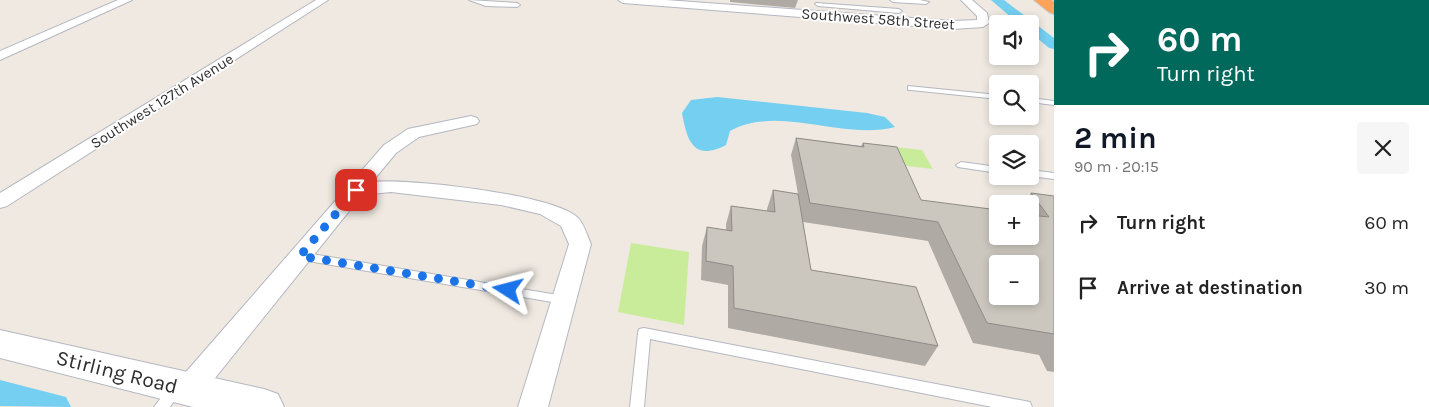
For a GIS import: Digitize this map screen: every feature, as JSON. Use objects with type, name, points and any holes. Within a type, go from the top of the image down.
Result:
[{"type":"highway","points":[[1041,0],[1054,9]]},
{"type":"street","points":[[0,56],[127,0]]},
{"type":"street","name":"Southwest 127th Avenue","points":[[0,202],[323,0]]},
{"type":"street","name":"Southwest 58th Street","points":[[623,0],[953,25],[983,23],[983,16],[966,0]]},
{"type":"street","points":[[176,394],[300,256],[390,149],[414,132],[471,121]]},
{"type":"street","points":[[356,190],[391,186],[501,199],[547,209],[570,222],[580,244],[533,407]]},
{"type":"street","name":"Stirling Road","points":[[0,344],[176,394],[264,407]]},
{"type":"lane","points":[[472,0],[486,4],[517,5]]},
{"type":"lane","points":[[893,0],[926,2]]},
{"type":"lane","points":[[817,2],[826,12],[842,17]]},
{"type":"lane","points":[[817,2],[899,11]]},
{"type":"lane","points":[[912,88],[989,96]]},
{"type":"lane","points":[[1039,101],[1054,103]]},
{"type":"lane","points":[[961,165],[989,169]]},
{"type":"lane","points":[[1039,174],[1054,176]]},
{"type":"lane","points":[[300,256],[564,300]]},
{"type":"lane","points":[[637,407],[644,333],[1025,407]]},
{"type":"green space","points":[[874,145],[922,150],[933,169],[882,163]]},
{"type":"green space","points":[[631,243],[689,252],[684,325],[618,312]]},
{"type":"water","points":[[717,97],[867,113],[885,117],[895,127],[875,130],[854,130],[769,121],[749,124],[730,131],[726,145],[715,150],[706,151],[694,146],[689,139],[682,113],[691,100]]},
{"type":"building","points":[[796,138],[864,147],[863,143],[897,147],[921,200],[989,209],[989,245],[1039,245],[1039,216],[1049,217],[1039,204],[1039,195],[1032,195],[1031,193],[1054,196],[1054,334],[987,323],[938,222],[810,203]]},
{"type":"building","points":[[773,190],[798,194],[811,270],[916,287],[938,346],[734,308],[733,266],[706,261],[707,227],[732,231],[731,206],[775,212]]},
{"type":"waterway","points":[[997,0],[1016,15]]},
{"type":"waterway","points":[[1039,33],[1054,45]]},
{"type":"waterway","points":[[0,393],[55,407]]},
{"type":"route","points":[[356,190],[300,256],[508,290]]}]
